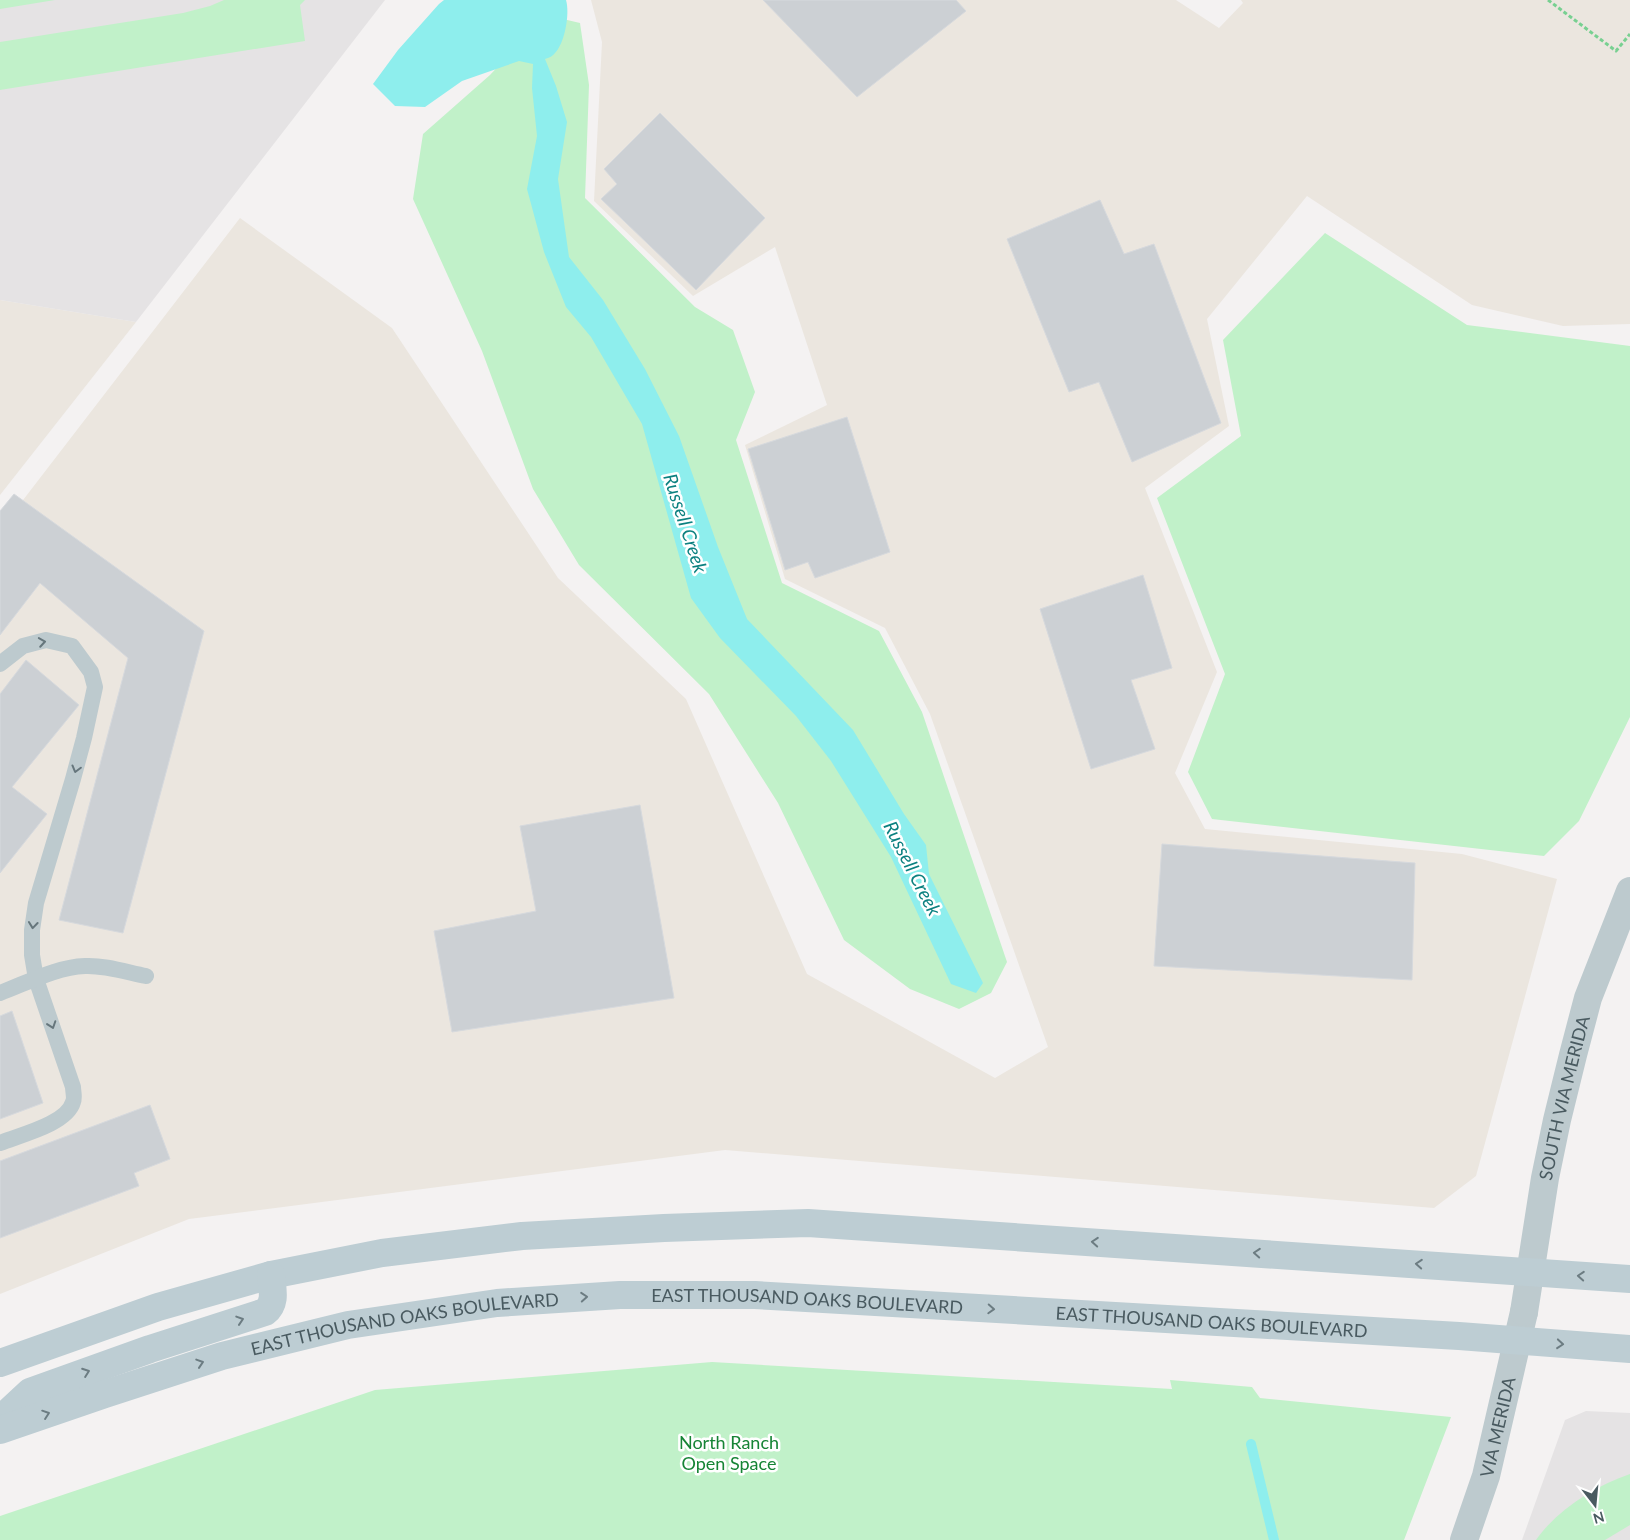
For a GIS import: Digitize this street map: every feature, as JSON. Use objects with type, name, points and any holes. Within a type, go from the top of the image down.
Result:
[{"type":"main road","points":[[0,1363],[158,1307],[271,1275],[382,1253],[522,1236],[664,1228],[808,1223],[1630,1279]]},
{"type":"main road","points":[[0,1420],[30,1392],[150,1349],[265,1312],[273,1303],[271,1275]]},
{"type":"main road","name":"EAST THOUSAND OAKS BOULEVARD","points":[[0,1430],[222,1356],[348,1325],[497,1303],[620,1295],[765,1296],[1630,1348]]},
{"type":"street","name":"SOUTH VIA MERIDA","points":[[1524,1312],[1529,1272],[1557,1120],[1575,1045],[1588,998],[1630,891]]},
{"type":"street","name":"VIA MERIDA","points":[[1464,1540],[1486,1476],[1524,1312]]},
{"type":"lane","points":[[0,664],[23,646],[46,640],[72,646],[91,672],[95,687],[75,771],[36,903],[32,930],[32,955],[36,979],[72,1087],[74,1102],[66,1114],[54,1122],[0,1143]]},
{"type":"lane","points":[[0,993],[59,971],[85,966],[111,968],[146,976]]},
{"type":"path","points":[[1548,0],[1616,51],[1630,34]]},
{"type":"shaded area","points":[[0,0],[385,0],[136,322],[0,300]]},
{"type":"shaded area","points":[[591,0],[1176,0],[1219,28],[1243,3],[1241,0],[1630,0],[1630,324],[1563,326],[1472,305],[1307,196],[1207,319],[1229,426],[1145,488],[1217,672],[1175,773],[1205,829],[1462,854],[1557,879],[1476,1176],[1434,1208],[725,1150],[189,1219],[0,1294],[0,530],[240,218],[392,328],[558,578],[686,699],[807,974],[995,1078],[1048,1047],[930,714],[885,628],[785,579],[745,445],[827,405],[775,247],[693,296],[594,201],[602,42]]},
{"type":"shaded area","points":[[0,300],[136,322],[0,495]]},
{"type":"shaded area","points":[[1586,1411],[1630,1413],[1630,1540],[1522,1540],[1565,1420]]},
{"type":"green space","points":[[0,0],[55,0],[0,9]]},
{"type":"green space","points":[[224,0],[305,0],[300,5],[305,41],[0,90],[0,42],[183,13]]},
{"type":"green space","points":[[546,15],[580,23],[589,85],[585,198],[695,307],[733,330],[755,392],[736,440],[782,583],[879,631],[922,712],[1007,962],[991,993],[959,1009],[910,989],[844,940],[778,803],[709,694],[579,565],[533,489],[482,351],[413,199],[423,134],[490,75]]},
{"type":"green space","points":[[1325,233],[1467,325],[1630,346],[1630,717],[1579,821],[1544,856],[1212,819],[1188,772],[1225,674],[1157,498],[1241,436],[1223,340]]},
{"type":"green space","name":"North Ranch Open Space","points":[[712,1362],[1172,1389],[1170,1380],[1252,1387],[1260,1398],[1451,1417],[1404,1540],[0,1540],[0,1516],[375,1390]]},
{"type":"green space","points":[[1630,1474],[1630,1525],[1605,1540],[1536,1540],[1555,1518],[1578,1500],[1604,1485]]},
{"type":"water","points":[[444,0],[566,0],[567,20],[562,42],[551,57],[545,59],[567,122],[558,179],[569,257],[603,300],[645,369],[679,436],[718,547],[747,619],[853,730],[904,814],[926,845],[929,874],[983,983],[976,993],[951,984],[891,857],[831,761],[796,716],[720,638],[691,598],[642,424],[591,337],[566,307],[544,252],[527,189],[537,136],[532,88],[533,64],[519,61],[462,81],[425,107],[395,106],[373,84],[398,50]]},
{"type":"building","points":[[763,0],[956,0],[966,11],[857,97]]},
{"type":"building","points":[[660,113],[765,218],[696,290],[601,199],[617,184],[604,169]]},
{"type":"building","points":[[1100,200],[1124,254],[1154,244],[1221,423],[1132,462],[1099,382],[1069,392],[1007,239]]},
{"type":"building","points":[[847,417],[890,552],[815,578],[808,562],[785,570],[748,449]]},
{"type":"building","points":[[14,494],[204,631],[123,933],[59,920],[128,658],[40,583],[0,635],[0,511]]},
{"type":"building","points":[[1143,575],[1172,668],[1131,680],[1155,749],[1091,769],[1040,609]]},
{"type":"building","points":[[26,660],[79,705],[12,787],[47,814],[0,873],[0,694]]},
{"type":"building","points":[[640,805],[674,998],[452,1032],[434,931],[536,911],[520,826]]},
{"type":"building","points":[[1162,844],[1415,863],[1412,980],[1154,966]]},
{"type":"building","points":[[12,1011],[43,1103],[0,1119],[0,1016]]},
{"type":"building","points":[[150,1105],[170,1159],[134,1173],[139,1186],[0,1238],[0,1161]]},
{"type":"waterway","name":"Russell Creek","points":[[1251,1444],[1274,1540]]}]
